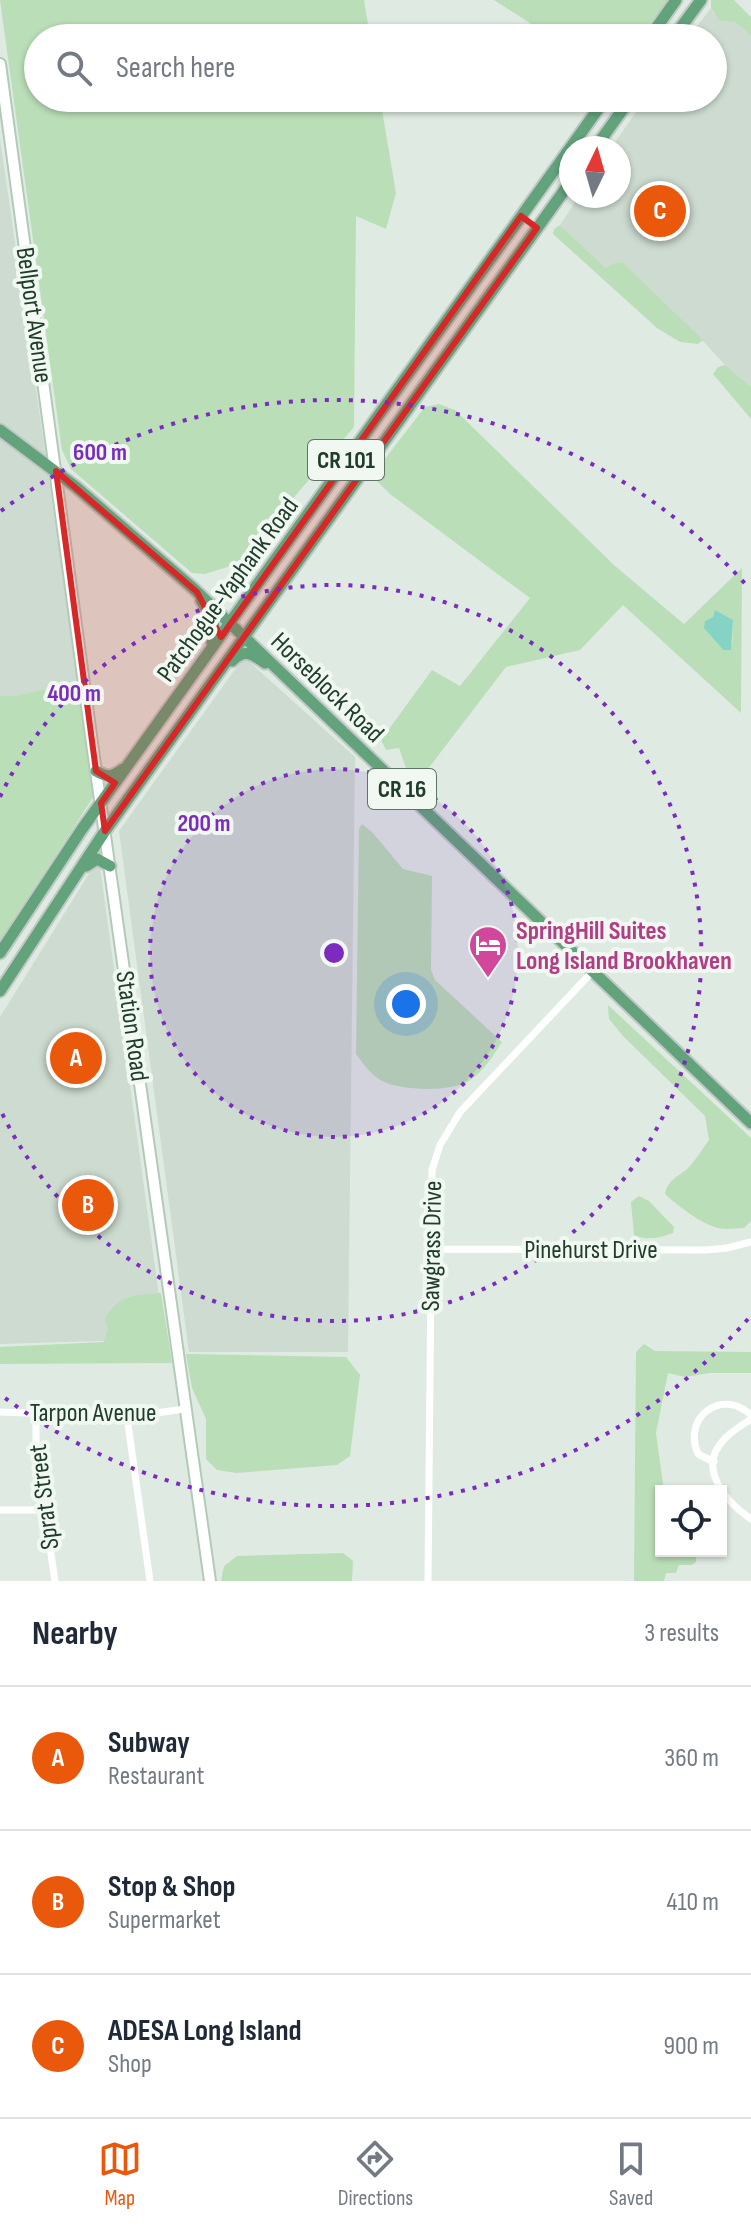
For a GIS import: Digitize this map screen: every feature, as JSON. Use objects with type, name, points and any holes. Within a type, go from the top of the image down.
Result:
[{"type":"main road","points":[[659,24],[676,0]]},
{"type":"main road","points":[[686,0],[690,15]]},
{"type":"main road","points":[[683,24],[698,0]]},
{"type":"main road","name":"Bellport Avenue","points":[[0,64],[56,471]]},
{"type":"main road","name":"Patchogue-Yaphank Road","points":[[0,953],[127,766],[596,112]]},
{"type":"main road","points":[[604,136],[621,112]]},
{"type":"main road","name":"Patchogue-Yaphank Road","points":[[67,887],[559,198]]},
{"type":"main road","points":[[521,216],[537,228]]},
{"type":"main road","points":[[416,363],[432,375]]},
{"type":"main road","name":"Horseblock Road","points":[[0,430],[56,471],[245,636],[751,1123]]},
{"type":"main road","name":"Station Road","points":[[56,471],[210,1581]]},
{"type":"main road","points":[[199,594],[233,607],[258,583]]},
{"type":"main road","points":[[199,594],[215,629],[207,654]]},
{"type":"main road","points":[[260,615],[257,634],[284,674]]},
{"type":"main road","points":[[215,678],[244,652],[284,674]]},
{"type":"main road","points":[[96,771],[112,777],[127,766]]},
{"type":"main road","points":[[67,887],[93,859],[100,859],[110,866]]},
{"type":"main road","name":"CR 101","points":[[0,991],[67,887]]},
{"type":"street","name":"Sawgrass Drive","points":[[428,1581],[432,1170],[446,1134],[466,1105],[593,971]]},
{"type":"street","name":"Pinehurst Drive","points":[[429,1249],[707,1250],[751,1242]]},
{"type":"street","points":[[714,1462],[698,1454],[692,1441],[695,1425],[704,1413],[722,1402],[739,1404],[751,1417],[732,1431],[716,1450],[714,1462],[717,1481],[723,1491],[732,1504],[751,1519]]},
{"type":"street","name":"Tarpon Avenue","points":[[0,1412],[127,1417],[185,1409]]},
{"type":"street","name":"Sprat Street","points":[[36,1412],[36,1454],[55,1581]]},
{"type":"street","points":[[127,1417],[150,1581]]},
{"type":"street","points":[[0,1510],[44,1510]]},
{"type":"highlighted area","points":[[521,216],[530,222],[537,228],[105,831],[101,803],[115,783],[96,771],[56,471],[197,592],[221,637]]},
{"type":"shaded area","points":[[711,8],[714,14],[735,22],[751,36],[751,387],[702,340],[606,268],[560,225],[571,208],[631,208],[631,136],[619,136],[636,112],[727,112],[727,24],[699,24]]},
{"type":"shaded area","points":[[0,138],[78,682],[14,696],[0,696]]},
{"type":"shaded area","points":[[244,657],[355,757],[348,1352],[189,1352],[119,831]]},
{"type":"shaded area","points":[[95,864],[100,867],[165,1339],[0,1344],[0,1017]]},
{"type":"green space","points":[[0,0],[364,0],[368,24],[24,24],[24,112],[382,112],[396,193],[386,229],[356,216],[354,427],[237,564],[205,574],[192,573],[71,469],[62,450]]},
{"type":"green space","points":[[494,0],[669,0],[649,24],[531,24]]},
{"type":"green space","points":[[711,0],[734,0],[751,17],[751,36],[735,22],[719,20],[711,8]]},
{"type":"green space","points":[[560,225],[606,268],[623,263],[703,340],[698,344],[680,342],[657,328],[553,234]]},
{"type":"green space","points":[[725,365],[751,387],[751,419],[713,374],[718,367]]},
{"type":"green space","points":[[439,404],[455,410],[615,566],[684,624],[742,568],[741,713],[623,605],[580,650],[506,667],[421,778],[408,774],[399,748],[386,750],[381,740],[432,670],[460,686],[530,598],[390,494],[374,478],[377,469],[425,407]],"holes":[[[715,610],[733,620],[732,644],[723,650],[709,634],[705,621],[713,617]]]},
{"type":"green space","points":[[78,682],[94,796],[0,940],[0,696],[14,696]]},
{"type":"green space","points":[[362,824],[403,869],[432,876],[431,970],[435,980],[502,1042],[479,1073],[461,1085],[426,1089],[390,1084],[374,1076],[356,1054],[359,829]]},
{"type":"green space","points":[[608,1005],[751,1138],[751,1221],[744,1228],[724,1229],[704,1223],[665,1194],[669,1184],[690,1166],[709,1140],[705,1116],[624,1037],[609,1019]]},
{"type":"green space","points":[[639,1196],[649,1201],[674,1227],[673,1233],[654,1238],[634,1235],[631,1202]]},
{"type":"green space","points":[[161,1293],[172,1363],[0,1364],[0,1347],[104,1342],[108,1329],[105,1318],[117,1304],[129,1297]]},
{"type":"green space","points":[[644,1344],[655,1351],[751,1352],[751,1373],[710,1373],[685,1377],[668,1373],[656,1433],[663,1484],[655,1485],[655,1557],[696,1557],[696,1562],[679,1565],[676,1573],[666,1573],[664,1581],[634,1581],[636,1352]]},
{"type":"green space","points":[[186,1354],[346,1357],[360,1375],[350,1456],[337,1465],[236,1473],[217,1470],[206,1459],[206,1419],[192,1388]]},
{"type":"green space","points":[[343,1553],[353,1561],[352,1581],[221,1581],[224,1566],[237,1556]]},
{"type":"water","points":[[715,610],[733,620],[731,650],[723,650],[704,628],[705,621],[713,617]]},
{"type":"place","name":"ADESA Long Island","points":[[660,211]]},
{"type":"place","name":"SpringHill Suites Long Island Brookhaven","points":[[488,979]]},
{"type":"place","name":"Subway","points":[[76,1058]]},
{"type":"place","name":"Stop & Shop","points":[[88,1205]]}]
